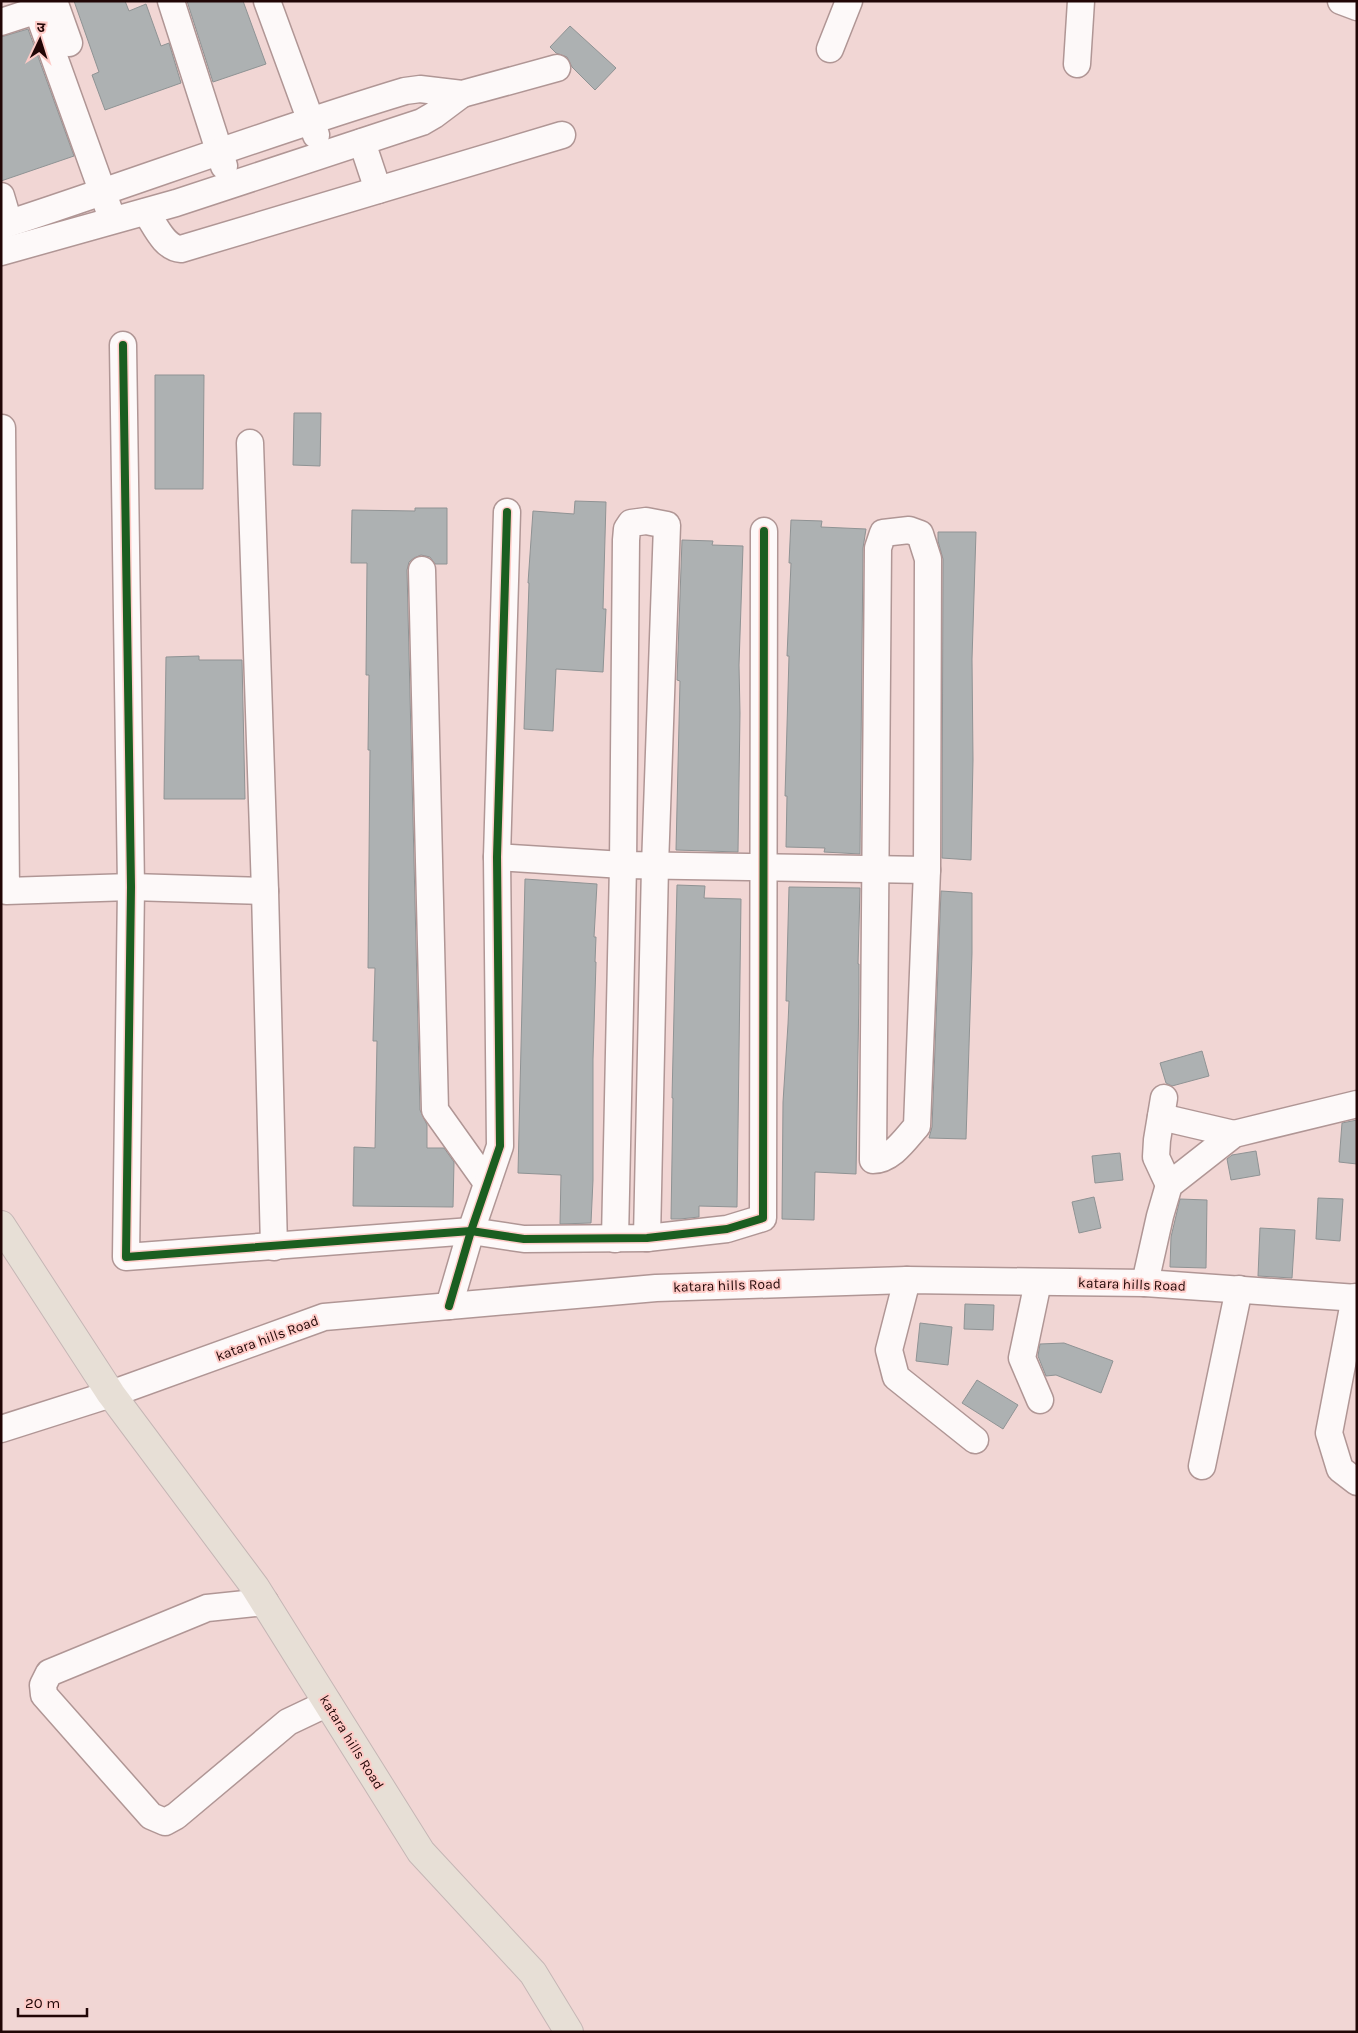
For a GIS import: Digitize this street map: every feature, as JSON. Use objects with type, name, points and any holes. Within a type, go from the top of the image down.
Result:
[{"type":"main road","name":"katara hills Road","points":[[1,1225],[111,1394],[265,1602],[421,1852],[533,1973],[569,2032]]},
{"type":"street","points":[[171,1],[218,151],[231,185]]},
{"type":"street","points":[[267,1],[312,119],[322,155]]},
{"type":"street","points":[[830,49],[849,1]]},
{"type":"street","points":[[1077,64],[1081,1]]},
{"type":"street","points":[[1341,1],[1357,7]]},
{"type":"street","points":[[1,22],[42,4],[111,189],[112,221]]},
{"type":"street","points":[[1,252],[146,212],[362,142],[422,122],[462,94],[557,68]]},
{"type":"street","points":[[1,196],[5,225],[312,119],[404,91],[420,89],[462,94]]},
{"type":"street","points":[[146,212],[166,242],[173,248],[180,249],[562,135]]},
{"type":"street","points":[[362,142],[378,190]]},
{"type":"street","points":[[123,345],[131,887],[126,1257],[471,1231],[524,1239],[647,1238],[727,1229],[763,1218],[764,530]]},
{"type":"street","points":[[2,428],[3,892],[131,887],[265,891]]},
{"type":"street","points":[[250,443],[265,891],[274,1247]]},
{"type":"street","points":[[449,1306],[471,1231],[500,1146],[496,857],[507,512]]},
{"type":"street","points":[[615,1239],[623,865],[627,529],[631,523],[646,521],[667,525],[655,866],[647,1238]]},
{"type":"street","points":[[910,530],[920,534],[928,559],[927,870],[917,1126],[894,1151],[879,1160],[874,1160],[875,869],[878,548],[883,533],[910,530]]},
{"type":"street","points":[[422,570],[435,1110],[487,1183]]},
{"type":"street","points":[[496,857],[655,866],[927,870]]},
{"type":"street","points":[[1145,1283],[1169,1185],[1234,1134],[1357,1104]]},
{"type":"street","points":[[1169,1185],[1156,1157],[1156,1140],[1162,1108],[1234,1134]]},
{"type":"street","points":[[907,1280],[889,1350],[896,1377],[975,1440]]},
{"type":"street","name":"katara hills Road","points":[[1,1429],[111,1394],[324,1317],[656,1288],[907,1280],[1145,1283],[1356,1297]]},
{"type":"street","points":[[1038,1282],[1022,1358],[1040,1400]]},
{"type":"street","points":[[1202,1466],[1239,1289]]},
{"type":"street","points":[[1356,1297],[1329,1433],[1340,1469],[1357,1482]]},
{"type":"street","points":[[265,1602],[206,1608],[49,1673],[43,1685],[44,1695],[151,1816],[165,1822],[176,1816],[288,1722],[328,1703]]},
{"type":"building","points":[[74,1],[125,1],[129,11],[146,4],[161,46],[169,43],[181,83],[105,110],[92,75],[99,72]]},
{"type":"building","points":[[187,1],[243,1],[266,64],[213,82]]},
{"type":"building","points":[[570,26],[616,68],[595,90],[572,67],[567,57],[556,53],[550,47]]},
{"type":"building","points":[[28,29],[74,156],[1,181],[1,37]]},
{"type":"building","points":[[155,375],[204,375],[203,489],[155,489]]},
{"type":"building","points":[[294,413],[321,413],[320,466],[293,465]]},
{"type":"building","points":[[575,501],[606,502],[603,609],[606,609],[603,672],[556,669],[553,731],[524,729],[528,583],[533,511],[574,514]]},
{"type":"building","points":[[415,508],[447,508],[447,564],[435,564],[430,557],[421,555],[409,562],[407,570],[420,1110],[427,1125],[427,1148],[444,1148],[454,1162],[453,1207],[353,1206],[354,1147],[375,1148],[377,1041],[373,1041],[375,968],[368,968],[370,750],[368,750],[369,675],[366,675],[367,563],[351,563],[352,510],[415,511]]},
{"type":"building","points":[[791,520],[822,521],[821,527],[866,529],[863,548],[860,854],[824,852],[825,848],[786,847],[787,796],[785,796],[789,656],[787,656]]},
{"type":"building","points":[[938,532],[976,532],[972,659],[973,760],[971,860],[942,858],[943,559],[938,541]]},
{"type":"building","points":[[682,540],[713,541],[712,545],[743,546],[739,665],[738,852],[676,850],[680,681],[677,680]]},
{"type":"building","points":[[199,656],[199,660],[242,660],[245,799],[164,799],[166,657]]},
{"type":"building","points":[[525,879],[597,884],[594,937],[596,937],[596,962],[591,1223],[560,1224],[561,1175],[518,1173]]},
{"type":"building","points":[[677,885],[705,886],[704,898],[741,899],[737,1207],[699,1206],[699,1217],[671,1219],[672,1098]]},
{"type":"building","points":[[789,887],[860,888],[856,1174],[815,1172],[814,1220],[782,1219],[783,1102],[789,1001],[786,1001]]},
{"type":"building","points":[[941,891],[972,893],[966,1139],[929,1138],[932,1127]]},
{"type":"building","points":[[1202,1051],[1209,1076],[1172,1086],[1166,1083],[1160,1063]]},
{"type":"building","points":[[1357,1120],[1357,1164],[1339,1162],[1342,1123]]},
{"type":"building","points":[[1256,1151],[1260,1175],[1231,1180],[1227,1159],[1232,1155]]},
{"type":"building","points":[[1120,1153],[1123,1180],[1095,1183],[1092,1156]]},
{"type":"building","points":[[1094,1197],[1101,1228],[1079,1233],[1072,1202]]},
{"type":"building","points":[[1318,1198],[1343,1199],[1340,1241],[1316,1239]]},
{"type":"building","points":[[1180,1199],[1207,1200],[1206,1268],[1170,1267],[1171,1237]]},
{"type":"building","points":[[1260,1228],[1295,1230],[1292,1278],[1258,1276]]},
{"type":"building","points":[[965,1304],[994,1305],[993,1330],[964,1329]]},
{"type":"building","points":[[920,1323],[952,1327],[948,1365],[916,1361]]},
{"type":"building","points":[[1064,1343],[1113,1361],[1101,1393],[1056,1375],[1046,1376],[1038,1356],[1040,1344]]},
{"type":"building","points":[[977,1380],[1018,1405],[1003,1429],[962,1403]]},
{"type":"cycle path","points":[[123,345],[131,887],[126,1257],[471,1231],[524,1239],[647,1238],[727,1229],[763,1218],[764,531]]},
{"type":"cycle path","points":[[449,1306],[471,1231],[500,1146],[497,857],[507,512]]}]
